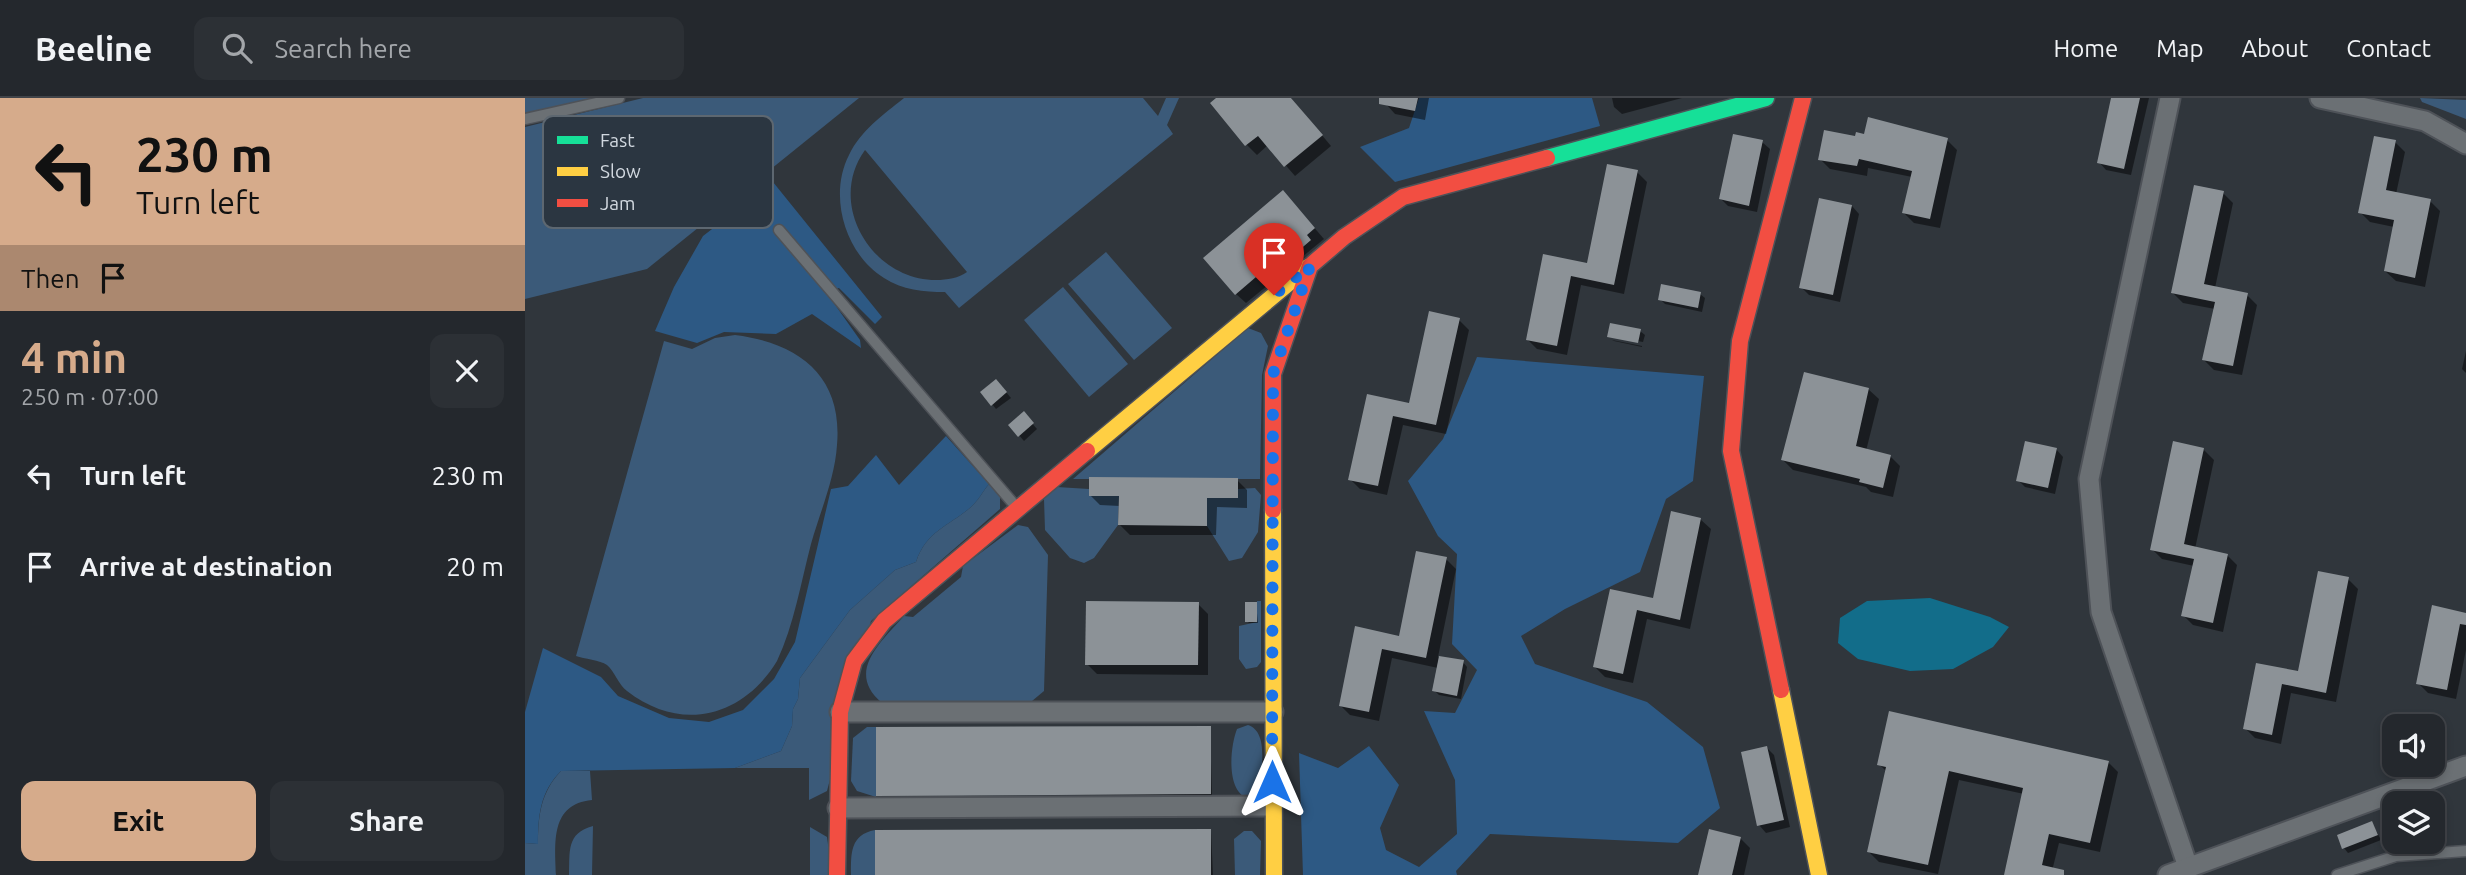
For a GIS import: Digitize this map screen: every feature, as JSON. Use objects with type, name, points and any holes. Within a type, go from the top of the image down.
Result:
[{"type":"street","points":[[837,875],[840,712],[854,661],[884,621],[1345,237],[1403,197],[1766,98]]},
{"type":"street","points":[[1803,98],[1740,341],[1731,451],[1819,875]]},
{"type":"street","points":[[2170,98],[2089,479],[2101,612],[2188,867]]},
{"type":"street","points":[[2320,98],[2425,121],[2466,144]]},
{"type":"street","points":[[1274,875],[1273,374],[1310,266]]},
{"type":"street","points":[[840,712],[1273,712]]},
{"type":"street","points":[[2168,875],[2466,766]]},
{"type":"street","points":[[838,808],[1272,806]]},
{"type":"lane","points":[[525,119],[619,98]]},
{"type":"lane","points":[[779,230],[1018,509]]},
{"type":"lane","points":[[2337,875],[2396,856],[2466,851]]},
{"type":"shaded area","points":[[525,98],[601,98],[525,115]]},
{"type":"shaded area","points":[[643,98],[859,98],[773,167],[773,116],[570,116]]},
{"type":"shaded area","points":[[904,98],[1143,98],[1158,116],[1166,98],[1179,98],[1167,125],[1173,134],[959,308],[945,292],[913,290],[884,278],[870,268],[850,239],[844,223],[840,188],[849,155],[866,130]],"holes":[[[865,150],[967,272],[944,280],[913,277],[892,267],[875,253],[862,235],[853,215],[851,193],[854,171]]]},
{"type":"shaded area","points":[[1419,98],[1592,98],[1600,126],[1395,182],[1360,147],[1409,128]]},
{"type":"shaded area","points":[[2420,98],[2466,100],[2466,119],[2422,102]]},
{"type":"shaded area","points":[[543,123],[543,228],[698,228],[647,269],[525,299],[525,127]]},
{"type":"shaded area","points":[[773,182],[882,317],[875,324],[839,288],[826,292],[860,340],[861,348],[812,314],[776,334],[724,332],[697,343],[655,331],[674,287],[703,236],[713,228],[773,228]]},
{"type":"shaded area","points":[[1106,252],[1172,328],[1134,360],[1068,284]]},
{"type":"shaded area","points":[[1063,287],[1128,364],[1089,397],[1024,320]]},
{"type":"shaded area","points":[[1248,328],[1261,333],[1268,346],[1262,375],[1260,479],[1073,479]]},
{"type":"shaded area","points":[[735,335],[779,346],[812,367],[833,400],[837,421],[836,457],[793,618],[777,661],[747,695],[729,706],[710,713],[689,715],[668,712],[627,691],[607,665],[576,656],[664,341],[692,349],[715,338]]},
{"type":"shaded area","points":[[1477,357],[1704,376],[1693,481],[1666,499],[1640,572],[1565,609],[1521,636],[1535,664],[1647,702],[1703,747],[1720,808],[1678,843],[1490,834],[1456,871],[1457,875],[1303,875],[1299,753],[1338,768],[1369,746],[1399,785],[1380,828],[1386,850],[1419,867],[1457,834],[1455,780],[1424,711],[1455,713],[1477,670],[1452,644],[1457,554],[1438,536],[1408,481],[1443,439]]},
{"type":"shaded area","points":[[946,436],[989,484],[971,507],[932,536],[916,562],[895,570],[850,610],[800,678],[792,726],[781,751],[735,768],[561,771],[544,796],[538,844],[525,843],[525,712],[543,648],[601,677],[618,696],[669,718],[709,722],[743,710],[774,679],[795,642],[831,489],[848,486],[876,455],[899,485]]},
{"type":"shaded area","points":[[989,484],[1000,497],[1000,509],[871,621],[827,791],[809,800],[809,768],[735,768],[781,751],[792,726],[800,678],[850,610],[895,570],[916,562],[932,536],[971,507]]},
{"type":"shaded area","points":[[1057,487],[1089,489],[1089,496],[1119,496],[1118,525],[1094,558],[1084,563],[1070,558],[1045,530],[1044,499]]},
{"type":"shaded area","points":[[1255,488],[1261,495],[1258,532],[1242,558],[1229,561],[1207,526],[1207,498],[1238,498],[1238,489]]},
{"type":"shaded area","points":[[1018,525],[1028,527],[1048,555],[1044,691],[1026,706],[882,703],[871,691],[867,680],[867,669],[877,647],[904,616],[913,617],[961,577],[963,566]]},
{"type":"shaded area","points":[[1930,598],[1990,617],[2009,627],[1993,647],[1953,669],[1910,671],[1858,659],[1838,643],[1840,618],[1867,601]]},
{"type":"shaded area","points":[[1257,601],[1261,601],[1261,662],[1257,667],[1246,669],[1239,659],[1239,626],[1257,622]]},
{"type":"shaded area","points":[[1248,725],[1259,735],[1262,761],[1258,793],[1247,798],[1236,786],[1231,767],[1237,729]]},
{"type":"shaded area","points":[[867,727],[876,727],[876,797],[857,791],[851,781],[853,738]]},
{"type":"shaded area","points":[[561,771],[590,771],[592,800],[578,803],[562,817],[556,838],[556,875],[525,875],[525,843],[538,844],[542,804],[549,787]]},
{"type":"shaded area","points":[[593,826],[592,875],[569,875],[571,844],[578,833]]},
{"type":"shaded area","points":[[810,827],[827,837],[832,875],[810,875]]},
{"type":"shaded area","points":[[875,830],[875,875],[851,875],[852,852],[856,841],[867,832]]},
{"type":"shaded area","points":[[1244,831],[1252,831],[1261,841],[1260,875],[1235,875],[1234,839]]},
{"type":"building","points":[[1216,98],[1291,98],[1323,135],[1284,167],[1258,136],[1245,146],[1210,103]]},
{"type":"building","points":[[1379,98],[1418,98],[1415,111],[1379,104]]},
{"type":"building","points":[[2111,98],[2140,98],[2124,169],[2097,163]]},
{"type":"building","points":[[1868,117],[1948,138],[1930,219],[1902,213],[1912,171],[1859,159],[1857,166],[1818,160],[1824,130],[1855,136],[1856,132],[1864,134]]},
{"type":"building","points":[[1733,134],[1763,140],[1749,206],[1719,199]]},
{"type":"building","points":[[2374,136],[2396,140],[2386,190],[2431,199],[2415,278],[2384,271],[2394,220],[2358,213]]},
{"type":"building","points":[[1607,164],[1638,170],[1614,285],[1571,276],[1557,346],[1526,340],[1543,254],[1587,263]]},
{"type":"building","points":[[2194,185],[2224,191],[2204,284],[2248,293],[2233,366],[2202,360],[2215,302],[2171,293]]},
{"type":"building","points":[[1283,190],[1315,228],[1307,235],[1311,240],[1275,271],[1270,265],[1235,295],[1203,258]]},
{"type":"building","points":[[1819,198],[1852,205],[1833,295],[1799,288]]},
{"type":"building","points":[[1661,284],[1701,292],[1698,308],[1658,300]]},
{"type":"building","points":[[1429,311],[1460,318],[1436,425],[1393,416],[1378,486],[1348,480],[1367,394],[1409,403]]},
{"type":"building","points":[[1610,323],[1641,329],[1638,343],[1607,337]]},
{"type":"building","points":[[1804,372],[1869,388],[1856,446],[1891,455],[1883,488],[1859,482],[1860,479],[1781,460]]},
{"type":"building","points":[[996,379],[1007,392],[991,406],[980,392]]},
{"type":"building","points":[[1024,411],[1034,423],[1018,437],[1008,425]]},
{"type":"building","points":[[2025,441],[2057,448],[2048,488],[2016,481]]},
{"type":"building","points":[[2173,441],[2204,448],[2184,544],[2228,554],[2213,623],[2181,616],[2194,559],[2150,550]]},
{"type":"building","points":[[1089,477],[1238,478],[1238,498],[1207,498],[1207,526],[1118,525],[1119,496],[1089,496]]},
{"type":"building","points":[[1671,511],[1701,518],[1680,620],[1637,610],[1623,674],[1593,667],[1610,589],[1653,598]]},
{"type":"building","points":[[1416,551],[1447,557],[1426,658],[1382,649],[1369,712],[1339,706],[1355,626],[1399,636]]},
{"type":"building","points":[[2318,571],[2349,577],[2326,693],[2282,684],[2272,735],[2243,729],[2256,663],[2298,671]]},
{"type":"building","points":[[1086,601],[1199,602],[1198,665],[1085,665]]},
{"type":"building","points":[[1245,602],[1257,602],[1257,622],[1245,622]]},
{"type":"building","points":[[2432,605],[2466,613],[2466,625],[2460,624],[2447,690],[2416,684]]},
{"type":"building","points":[[1439,656],[1464,660],[1457,696],[1432,691]]},
{"type":"building","points":[[1889,711],[2109,761],[2090,843],[2049,834],[2042,865],[2064,870],[2064,875],[2004,875],[2023,788],[1949,771],[1928,865],[1867,852],[1886,767],[1877,765]]},
{"type":"building","points":[[1211,726],[1211,794],[876,796],[876,727]]},
{"type":"building","points":[[1767,746],[1784,820],[1757,826],[1741,752]]},
{"type":"building","points":[[2372,821],[2378,835],[2342,849],[2337,835]]},
{"type":"building","points":[[1211,829],[1211,875],[875,875],[875,830]]},
{"type":"building","points":[[1709,829],[1741,837],[1732,875],[1698,875]]},
{"type":"traffic: fast","points":[[1547,158],[1766,98]]},
{"type":"traffic: slow","points":[[1087,451],[1308,267]]},
{"type":"traffic: slow","points":[[1273,510],[1274,875]]},
{"type":"traffic: slow","points":[[1781,690],[1819,875]]},
{"type":"traffic: jam","points":[[1781,690],[1731,451],[1740,341],[1803,98]]},
{"type":"traffic: jam","points":[[1273,510],[1273,374],[1310,266],[1344,237],[1403,197],[1547,158]]},
{"type":"traffic: jam","points":[[837,875],[840,712],[854,661],[884,621],[1087,451]]},
{"type":"route","points":[[1272,782],[1273,374],[1310,266],[1274,295]]}]
